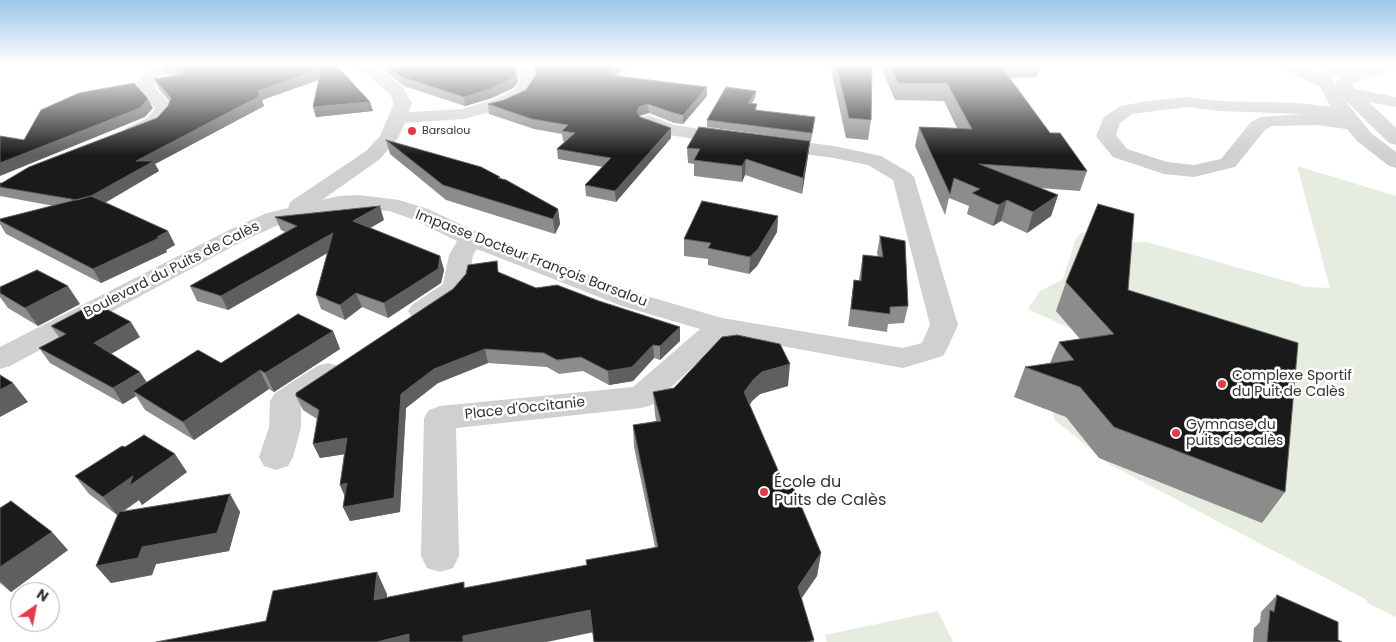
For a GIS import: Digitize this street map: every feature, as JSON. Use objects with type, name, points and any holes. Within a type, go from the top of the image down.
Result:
[{"type":"street","points":[[119,138],[153,123],[162,114],[164,107],[152,95]]},
{"type":"street","points":[[398,95],[402,103],[398,118],[463,114],[500,104],[518,95]]},
{"type":"street","points":[[1333,95],[1354,125],[1396,162]]},
{"type":"street","points":[[1351,95],[1396,139]]},
{"type":"street","points":[[1359,95],[1396,102]]},
{"type":"street","points":[[1186,102],[1219,106],[1299,108],[1354,125],[1286,118],[1268,121],[1258,126],[1228,163],[1194,171],[1164,168],[1120,152],[1106,136],[1111,121],[1126,110],[1186,102]]},
{"type":"street","name":"Boulevard du Puits de Calès","points":[[292,214],[301,204],[350,173],[373,155],[388,138],[398,118]]},
{"type":"street","name":"Impasse Docteur François Barsalou","points":[[339,203],[359,202],[391,205],[420,214],[472,238],[631,300],[720,326],[903,358],[933,349],[944,325],[904,177],[874,160],[834,152],[670,130],[648,121]]},
{"type":"street","points":[[339,203],[350,173]]},
{"type":"street","name":"Boulevard du Puits de Calès","points":[[0,359],[235,236],[275,218],[339,203]]},
{"type":"street","points":[[398,327],[446,295],[455,286],[461,255],[472,238]]},
{"type":"street","name":"Place d'Occitanie","points":[[440,556],[440,418],[641,397],[720,326]]},
{"type":"street","points":[[276,457],[285,427],[286,401],[350,359]]},
{"type":"shaded area","name":"Complexe Sportif du Puit de Calès","points":[[1297,166],[1396,196],[1396,617],[1109,464],[1055,420],[1047,396],[1102,343],[1028,309],[1040,291],[1063,279],[1076,238],[1082,232],[1123,243],[1147,242],[1307,287],[1330,288]]},
{"type":"shaded area","points":[[938,611],[953,642],[827,642],[825,635]]},
{"type":"building","points":[[75,95],[144,95],[148,99],[140,108],[0,163],[0,136],[24,140],[41,110]]},
{"type":"building","points":[[168,95],[260,96],[136,161],[154,161],[91,196],[77,200],[0,187],[0,183],[29,167],[157,118],[168,106],[171,98]]},
{"type":"building","points":[[316,95],[364,95],[370,102],[313,107]]},
{"type":"building","points":[[515,95],[700,95],[683,115],[648,104],[639,107],[637,112],[640,117],[671,128],[615,191],[585,185],[611,158],[557,149],[575,133],[562,131],[568,125],[532,119],[488,104]]},
{"type":"building","points":[[721,95],[753,95],[748,103],[757,104],[755,110],[815,117],[812,133],[707,120]]},
{"type":"building","points":[[843,95],[871,95],[871,120],[849,118]]},
{"type":"building","points":[[954,95],[1022,95],[1050,133],[1060,133],[1087,171],[979,164],[1058,195],[1033,212],[1007,200],[999,205],[972,193],[980,189],[954,178],[950,194],[919,127],[972,129]]},
{"type":"building","points":[[699,127],[810,141],[803,178],[746,159],[742,166],[694,160],[700,149],[687,148]]},
{"type":"building","points":[[386,140],[481,167],[500,177],[498,178],[506,180],[558,209],[553,219],[443,185]]},
{"type":"building","points":[[91,196],[168,231],[157,237],[159,238],[93,269],[0,221],[0,219]]},
{"type":"building","points":[[702,201],[778,216],[758,249],[750,257],[708,248],[711,243],[684,239]]},
{"type":"building","points":[[1098,204],[1134,214],[1128,290],[1298,343],[1285,492],[1114,427],[1080,387],[1025,367],[1074,360],[1059,342],[1114,334],[1066,282]]},
{"type":"building","points":[[380,206],[353,221],[440,256],[438,269],[384,303],[356,293],[340,305],[316,295],[333,233],[221,296],[190,286],[297,226],[275,217]]},
{"type":"building","points":[[880,236],[905,241],[908,306],[890,307],[890,314],[851,309],[854,280],[861,281],[863,255],[883,257]]},
{"type":"building","points":[[497,261],[498,272],[536,288],[557,285],[599,301],[680,327],[660,346],[653,345],[632,367],[608,371],[581,357],[557,360],[544,353],[485,349],[434,369],[401,394],[394,498],[343,507],[347,483],[340,485],[347,438],[313,444],[319,410],[296,396],[296,393],[453,289],[466,274],[468,265]]},
{"type":"building","points":[[37,270],[68,286],[25,308],[0,293],[0,287]]},
{"type":"building","points":[[95,303],[131,322],[94,343],[140,372],[113,388],[39,348],[66,334],[51,326]]},
{"type":"building","points":[[298,314],[333,331],[265,373],[260,370],[183,422],[133,391],[198,350],[221,363]]},
{"type":"building","points":[[737,335],[780,344],[790,364],[762,372],[744,392],[784,484],[791,482],[821,553],[798,587],[814,640],[807,642],[594,642],[590,610],[463,636],[463,642],[409,642],[409,634],[377,642],[156,642],[266,621],[273,591],[377,572],[374,600],[464,582],[464,588],[587,565],[586,560],[658,547],[633,425],[661,421],[653,392],[674,388],[722,337]]},
{"type":"building","points":[[0,375],[13,383],[0,390]]},
{"type":"building","points":[[144,435],[175,454],[129,486],[133,476],[103,497],[75,476],[122,446],[125,447]]},
{"type":"building","points":[[230,494],[217,533],[142,547],[138,558],[96,566],[119,512]]},
{"type":"building","points":[[11,501],[52,532],[0,567],[0,508]]},
{"type":"building","points":[[1277,595],[1338,622],[1338,640],[1342,642],[1267,642],[1270,610],[1274,612]]},
{"type":"place","name":"Barsalou","points":[[412,131]]},
{"type":"place","name":"Complexe Sportif du Puit de Calès","points":[[1222,384]]},
{"type":"place","name":"Gymnase du puits de calès","points":[[1176,433]]},
{"type":"place","name":"École du Puits de Calès","points":[[764,492]]}]
